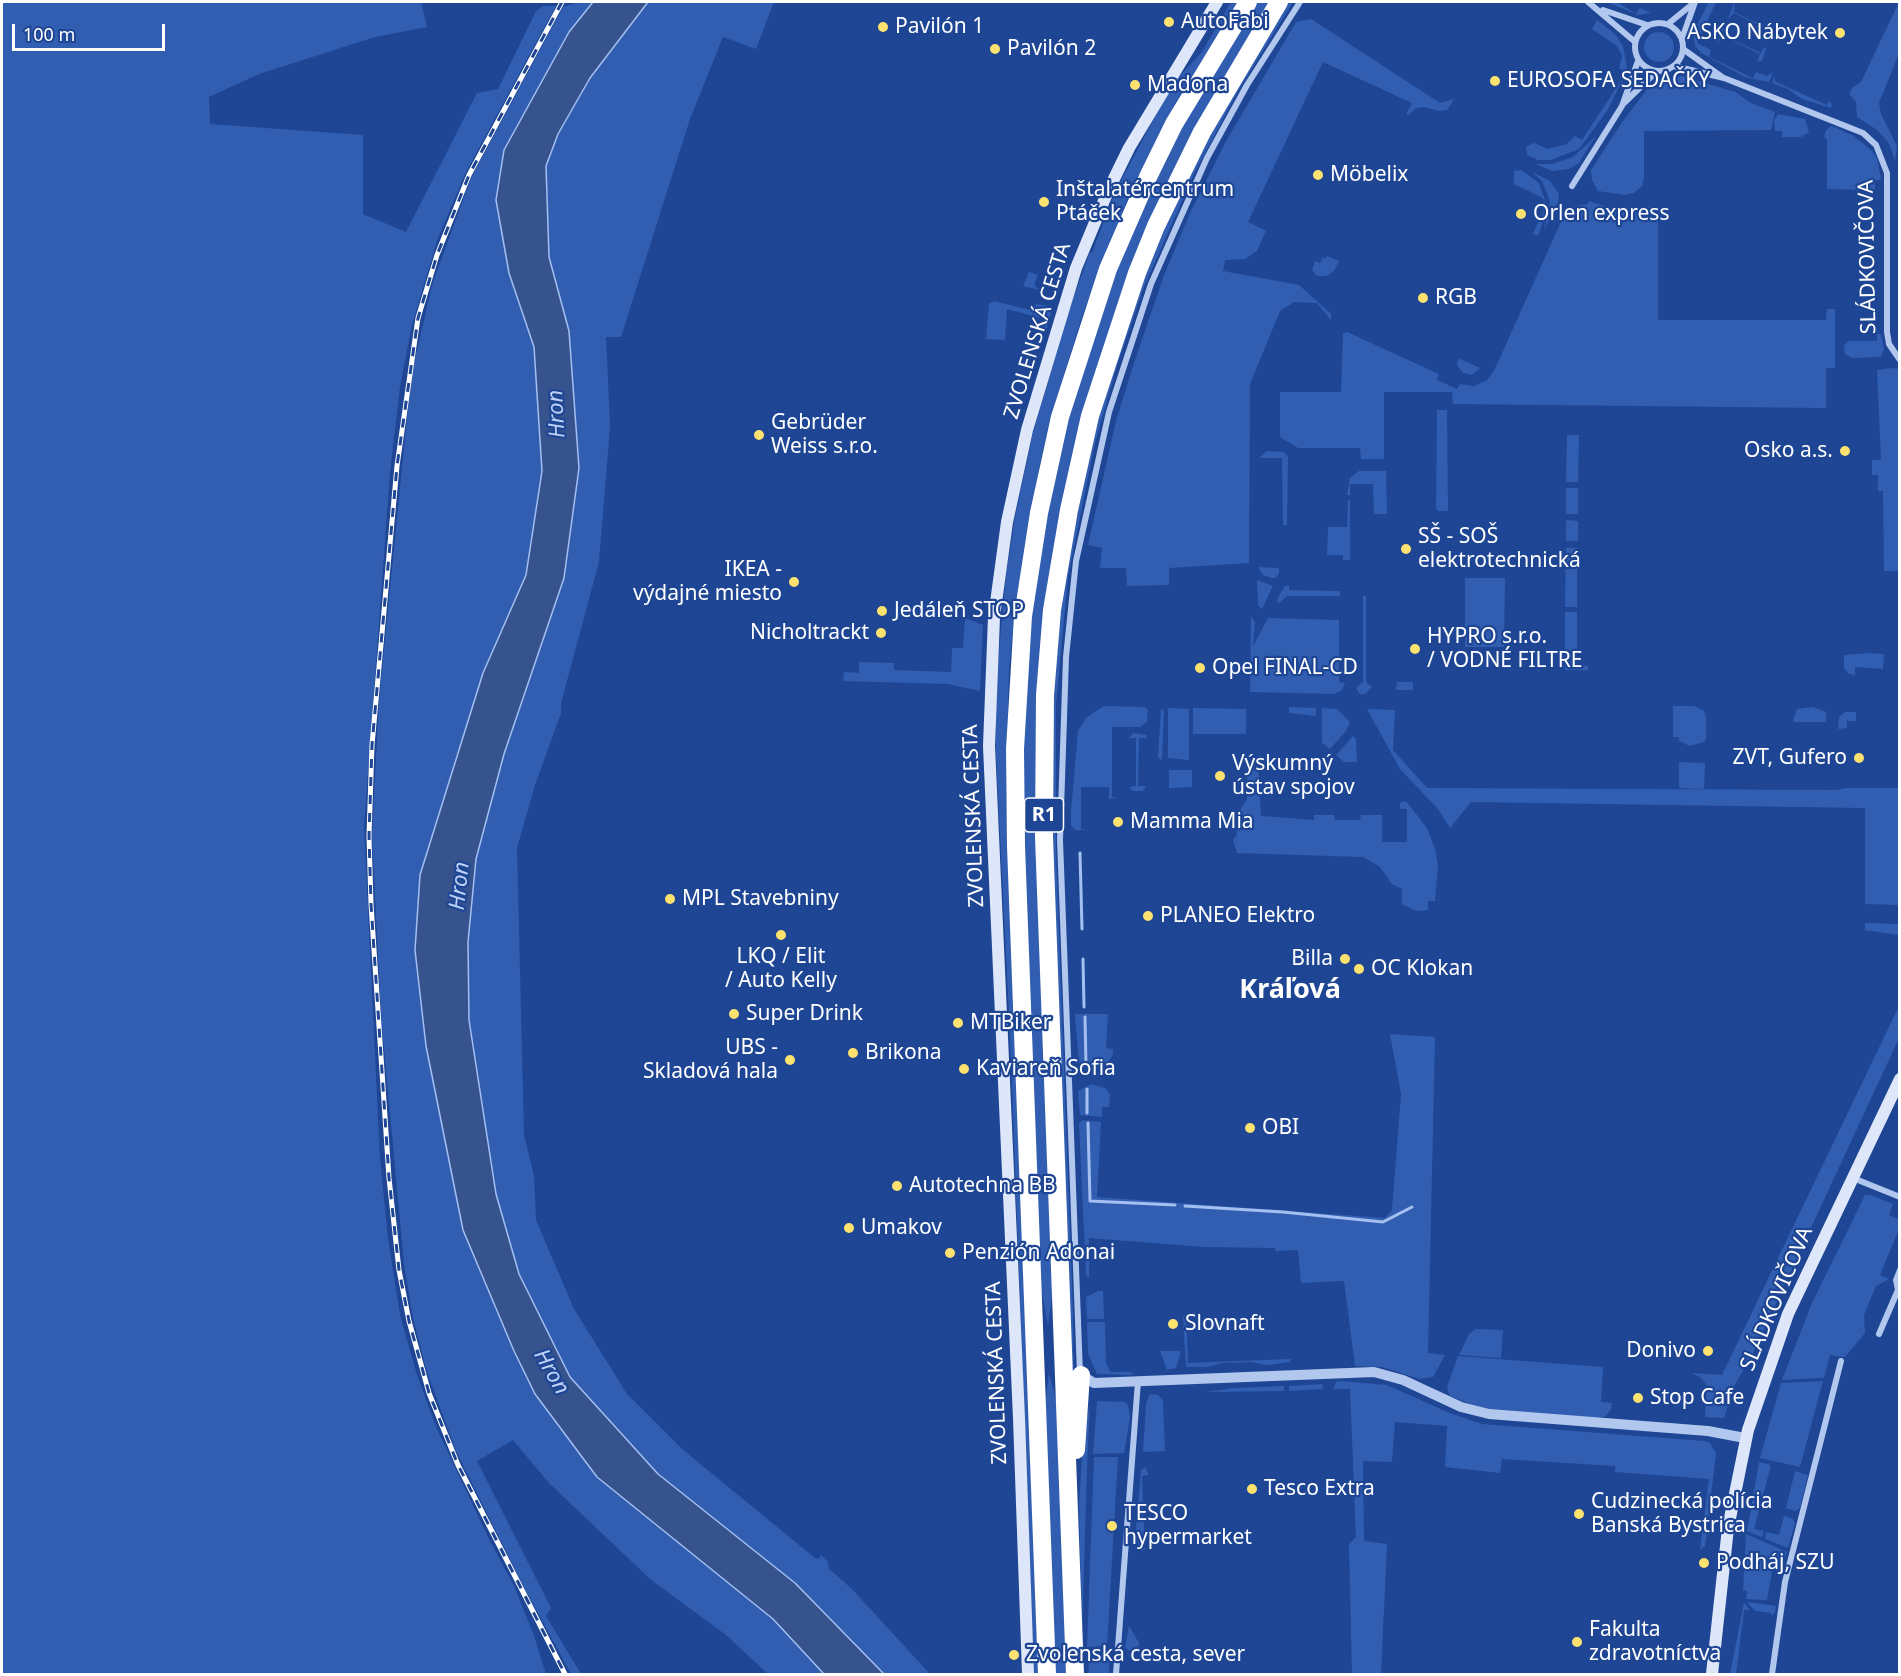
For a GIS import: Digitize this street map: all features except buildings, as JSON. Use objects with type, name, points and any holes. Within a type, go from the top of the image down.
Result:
[{"type":"highway","name":"R1","points":[[1047,1674],[1016,836],[1016,703],[1023,616],[1038,522],[1060,417],[1108,269],[1174,124],[1248,2]]},
{"type":"highway","name":"R1","points":[[1075,1674],[1044,807],[1045,695],[1052,610],[1069,510],[1090,416],[1137,273],[1202,132],[1280,2]]},
{"type":"highway","points":[[1068,1473],[1075,1463],[1080,1412],[1087,1379]]},
{"type":"main road","name":"ZVOLENSKÁ CESTA","points":[[1028,1674],[990,757],[989,699],[994,617],[1007,522],[1027,430],[1076,268],[1124,159],[1176,67],[1217,2]]},
{"type":"main road","name":"SLÁDKOVIČOVA","points":[[1712,1674],[1728,1528],[1745,1438],[1788,1314],[1899,1079]]},
{"type":"street","points":[[1300,2],[1247,85],[1207,158],[1155,274],[1111,404],[1089,491],[1076,561],[1066,657],[1060,840],[1087,1379],[1138,1381],[1382,1373],[1410,1382],[1461,1407],[1489,1414],[1708,1431],[1745,1438]]},
{"type":"street","points":[[1588,2],[1647,25]]},
{"type":"street","points":[[1668,24],[1695,2]]},
{"type":"street","points":[[1682,39],[1695,2]]},
{"type":"street","points":[[1597,7],[1634,41]]},
{"type":"street","points":[[1656,72],[1646,69],[1638,61],[1634,52],[1634,41],[1647,25],[1658,22],[1668,24],[1677,30],[1682,39],[1683,49],[1674,66]]},
{"type":"street","points":[[1683,49],[1724,78]]},
{"type":"street","points":[[1572,186],[1622,106],[1638,61]]},
{"type":"street","points":[[1622,106],[1656,72],[1674,66],[1724,78]]},
{"type":"street","name":"SLÁDKOVIČOVA","points":[[1724,78],[1863,133],[1880,151],[1887,173],[1887,332],[1889,344],[1899,360]]},
{"type":"street","points":[[1852,1178],[1899,1197]]},
{"type":"street","points":[[1879,1334],[1898,1290],[1896,1280],[1899,1270]]},
{"type":"street","points":[[1772,1674],[1785,1582],[1841,1360]]},
{"type":"street","points":[[1116,1674],[1138,1381]]},
{"type":"shaded area","points":[[2,2],[421,2],[427,27],[375,37],[259,74],[209,97],[210,124],[363,135],[363,214],[406,232],[477,93],[498,89],[536,11],[543,6],[556,6],[466,172],[438,238],[412,325],[400,387],[390,473],[364,827],[380,1158],[388,1238],[400,1315],[417,1375],[437,1429],[514,1586],[546,1674],[2,1674]]},
{"type":"shaded area","points":[[580,2],[593,2],[569,32],[504,150],[496,200],[509,273],[534,347],[542,471],[526,575],[483,673],[415,950],[426,1046],[463,1230],[514,1351],[535,1394],[773,1619],[824,1674],[768,1674],[726,1635],[650,1579],[549,1483],[513,1440],[477,1461],[551,1608],[546,1616],[581,1674],[571,1674],[521,1582],[456,1451],[427,1372],[413,1318],[404,1264],[381,1016],[372,835],[379,700],[411,377],[432,285],[471,178],[563,7]]},
{"type":"shaded area","points":[[648,2],[774,2],[756,49],[723,37],[690,119],[621,337],[606,337],[610,426],[599,562],[561,703],[561,713],[535,785],[517,848],[524,1135],[534,1176],[536,1220],[574,1309],[627,1394],[682,1449],[815,1558],[819,1559],[821,1555],[828,1562],[829,1569],[851,1588],[930,1674],[884,1674],[795,1583],[658,1474],[570,1377],[519,1274],[496,1194],[469,1020],[468,942],[476,859],[579,468],[569,331],[549,257],[546,166],[558,134],[590,78]]},
{"type":"shaded area","points":[[1231,2],[1238,2],[1177,101],[1129,196],[1084,311],[1052,412],[1041,458],[1016,601],[1009,669],[1006,787],[1039,1674],[1034,1674],[1010,1034],[996,754],[996,682],[1006,576],[1015,517],[1033,433],[1070,307],[1090,252],[1092,253],[1115,192],[1173,83],[1202,52]]},
{"type":"shaded area","points":[[1257,2],[1272,2],[1177,167],[1052,566],[1054,1283],[1048,1325],[1040,1283],[1022,780],[1030,619],[1048,509],[1070,411],[1120,260],[1178,133]]},
{"type":"shaded area","points":[[1288,2],[1293,2],[1237,93],[1194,174],[1144,287],[1118,363],[1095,443],[1068,577],[1056,705],[1056,851],[1073,1310],[1074,1427],[1053,898],[1051,705],[1064,576],[1101,405],[1156,244],[1204,144]]},
{"type":"shaded area","points":[[1607,2],[1617,2],[1636,14],[1640,8],[1651,13],[1638,15]]},
{"type":"shaded area","points":[[1709,2],[1716,2],[1697,43],[1711,50],[1709,57],[1753,78],[1756,72],[1767,76],[1773,72],[1769,82],[1745,77],[1701,53],[1695,46],[1693,33]]},
{"type":"shaded area","points":[[1899,2],[1899,53],[1879,103],[1881,114],[1897,146],[1895,160],[1888,142],[1877,130],[1857,117],[1856,102],[1849,94],[1852,88],[1861,82]]},
{"type":"shaded area","points":[[1735,4],[1734,12],[1772,30],[1775,23],[1777,24],[1773,37],[1769,38],[1771,31],[1734,13],[1728,19]]},
{"type":"shaded area","points":[[1311,19],[1440,103],[1454,99],[1447,110],[1416,108],[1408,115],[1406,114],[1412,103],[1323,62],[1248,222],[1266,231],[1257,251],[1245,259],[1225,260],[1223,271],[1299,285],[1331,314],[1331,320],[1317,303],[1294,302],[1280,311],[1250,384],[1249,563],[1169,568],[1169,585],[1127,586],[1126,568],[1100,568],[1102,548],[1088,545],[1116,421],[1134,363],[1164,275],[1190,213],[1225,143],[1296,22]]},
{"type":"shaded area","points":[[1597,20],[1615,34],[1623,46],[1626,73],[1619,68],[1622,56],[1617,46],[1592,29]]},
{"type":"shaded area","points":[[1724,28],[1723,35],[1733,40],[1761,53],[1764,47],[1766,48],[1762,61],[1757,61],[1760,54],[1723,36],[1717,43]]},
{"type":"shaded area","points":[[1659,32],[1670,36],[1674,47],[1670,58],[1659,62],[1648,58],[1644,47],[1648,36]]},
{"type":"shaded area","points":[[1626,73],[1607,111],[1579,149],[1551,160],[1538,160],[1527,155],[1526,147],[1534,143],[1548,149],[1567,144],[1575,136],[1582,140]]},
{"type":"shaded area","points":[[1681,76],[1735,92],[1751,103],[1775,112],[1771,130],[1644,131],[1642,186],[1634,193],[1624,195],[1598,191],[1592,180],[1591,170],[1623,121],[1649,87]]},
{"type":"shaded area","points":[[1775,76],[1775,81],[1778,83],[1827,105],[1829,101],[1832,104],[1831,108],[1802,99],[1788,89],[1772,83]]},
{"type":"shaded area","points":[[1778,114],[1805,119],[1809,132],[1801,137],[1782,137],[1782,131],[1775,131],[1774,121]]},
{"type":"shaded area","points":[[1831,126],[1854,136],[1877,158],[1881,180],[1875,180],[1875,190],[1827,189],[1827,139],[1824,137],[1826,130]]},
{"type":"shaded area","points":[[1595,137],[1579,163],[1569,169],[1552,171],[1536,164],[1552,164],[1573,157]]},
{"type":"shaded area","points":[[1521,170],[1539,183],[1546,203],[1547,209],[1538,236],[1533,234],[1545,207],[1545,201],[1514,184],[1514,171]]},
{"type":"shaded area","points":[[1532,172],[1550,181],[1559,194],[1558,202],[1544,230],[1550,201],[1542,181]]},
{"type":"shaded area","points":[[1589,201],[1607,207],[1658,207],[1658,320],[1826,320],[1827,309],[1835,309],[1835,368],[1826,368],[1826,408],[1453,404],[1452,392],[1384,392],[1384,459],[1361,459],[1360,448],[1298,448],[1280,437],[1280,392],[1341,392],[1343,334],[1347,332],[1439,374],[1437,380],[1457,389],[1460,384],[1474,386],[1487,380],[1494,371],[1564,215],[1567,216],[1575,206],[1588,204]]},
{"type":"shaded area","points":[[1327,256],[1339,261],[1334,271],[1326,276],[1317,276],[1312,270],[1315,261],[1320,263],[1323,257],[1326,259]]},
{"type":"shaded area","points":[[1029,272],[1038,275],[1034,285],[1040,290],[1023,286]]},
{"type":"shaded area","points":[[994,301],[1034,311],[1036,304],[1048,306],[1051,312],[1046,332],[1038,331],[1036,326],[1041,328],[1044,319],[1007,309],[1005,340],[986,339],[989,304]]},
{"type":"shaded area","points":[[1877,334],[1881,334],[1884,350],[1881,357],[1852,358],[1845,354],[1844,346],[1848,341],[1877,341]]},
{"type":"shaded area","points":[[1458,358],[1480,368],[1472,375],[1463,373],[1457,365]]},
{"type":"shaded area","points":[[1900,369],[1899,571],[1884,571],[1883,491],[1878,491],[1878,475],[1872,475],[1872,460],[1881,460],[1877,370]]},
{"type":"shaded area","points":[[1437,410],[1447,410],[1448,511],[1438,511],[1436,508]]},
{"type":"shaded area","points":[[1567,435],[1579,435],[1578,482],[1566,482]]},
{"type":"shaded area","points":[[1267,451],[1284,452],[1288,457],[1287,525],[1283,525],[1282,458],[1259,458]]},
{"type":"shaded area","points":[[1359,471],[1386,471],[1387,514],[1374,514],[1373,484],[1350,484],[1350,495],[1347,495],[1350,478]]},
{"type":"shaded area","points":[[1566,488],[1578,488],[1578,514],[1566,514]]},
{"type":"shaded area","points":[[1348,500],[1350,500],[1350,560],[1343,560],[1343,555],[1327,555],[1328,527],[1347,527]]},
{"type":"shaded area","points":[[1566,520],[1578,521],[1578,541],[1566,541]]},
{"type":"shaded area","points":[[1566,548],[1577,548],[1577,607],[1565,607]]},
{"type":"shaded area","points":[[1258,567],[1279,568],[1279,573],[1276,578],[1272,578],[1263,575]]},
{"type":"shaded area","points":[[1465,578],[1505,578],[1504,647],[1465,647]]},
{"type":"shaded area","points":[[1257,580],[1273,586],[1262,609],[1258,605]]},
{"type":"shaded area","points":[[1285,586],[1289,586],[1289,590],[1340,591],[1340,596],[1287,596],[1278,604],[1277,599]]},
{"type":"shaded area","points":[[1363,596],[1366,596],[1366,682],[1372,687],[1365,694],[1360,694],[1356,688],[1363,682]]},
{"type":"shaded area","points":[[1565,612],[1577,612],[1577,666],[1588,666],[1588,670],[1565,670]]},
{"type":"shaded area","points":[[1251,616],[1255,622],[1253,646],[1268,618],[1339,620],[1339,682],[1345,683],[1342,690],[1334,694],[1250,692]]},
{"type":"shaded area","points":[[965,618],[983,625],[980,691],[948,684],[843,681],[844,672],[859,673],[859,662],[894,663],[894,670],[951,672],[952,648],[963,648]]},
{"type":"shaded area","points":[[1884,654],[1883,669],[1855,667],[1855,675],[1849,674],[1844,668],[1844,655]]},
{"type":"shaded area","points":[[1397,682],[1413,682],[1413,690],[1396,690]]},
{"type":"shaded area","points":[[1104,706],[1144,707],[1148,710],[1147,722],[1140,727],[1112,727],[1112,797],[1119,797],[1109,799],[1109,787],[1081,787],[1081,829],[1088,830],[1075,830],[1071,825],[1071,811],[1078,731],[1087,717]]},
{"type":"shaded area","points":[[1673,706],[1694,706],[1704,711],[1706,739],[1704,742],[1690,746],[1679,741],[1679,737],[1673,737]]},
{"type":"shaded area","points":[[1289,707],[1316,708],[1316,716],[1289,713]]},
{"type":"shaded area","points":[[1813,707],[1826,712],[1826,722],[1795,722],[1793,720],[1797,709]]},
{"type":"shaded area","points":[[1168,708],[1189,709],[1189,760],[1168,758]]},
{"type":"shaded area","points":[[1193,708],[1246,709],[1246,734],[1193,734]]},
{"type":"shaded area","points":[[1322,708],[1337,709],[1350,722],[1346,731],[1330,749],[1322,743]]},
{"type":"shaded area","points":[[1161,709],[1164,711],[1162,760],[1158,758]]},
{"type":"shaded area","points":[[1367,709],[1395,710],[1393,750],[1427,788],[1837,790],[1899,788],[1899,905],[1865,904],[1865,808],[1471,802],[1450,828],[1438,809],[1400,769]]},
{"type":"shaded area","points":[[1845,712],[1856,712],[1856,721],[1847,721],[1847,728],[1838,729],[1839,717]]},
{"type":"shaded area","points":[[1133,733],[1146,735],[1147,738],[1139,738],[1138,786],[1146,786],[1143,791],[1132,791],[1129,787],[1136,786],[1136,738],[1129,738]]},
{"type":"shaded area","points":[[1353,736],[1356,739],[1357,762],[1344,762],[1336,755]]},
{"type":"shaded area","points":[[1679,762],[1705,763],[1704,789],[1679,788]]},
{"type":"shaded area","points":[[1247,766],[1258,766],[1261,816],[1314,820],[1314,815],[1334,815],[1335,820],[1360,820],[1361,815],[1382,815],[1382,842],[1407,842],[1407,809],[1400,809],[1400,803],[1406,801],[1427,828],[1435,849],[1438,866],[1435,901],[1428,901],[1428,910],[1416,911],[1402,904],[1402,889],[1392,884],[1380,867],[1363,857],[1237,853],[1233,840],[1237,835],[1237,815],[1247,799]]},
{"type":"shaded area","points":[[1169,770],[1192,770],[1192,787],[1169,788]]},
{"type":"shaded area","points":[[1865,923],[1899,924],[1899,935],[1865,930]]},
{"type":"shaded area","points":[[1899,1006],[1899,1038],[1753,1353],[1734,1386],[1724,1418],[1705,1417],[1707,1386],[1701,1378],[1692,1373],[1722,1375]]},
{"type":"shaded area","points":[[1075,1014],[1108,1014],[1106,1048],[1113,1049],[1113,1055],[1106,1064],[1096,1069],[1079,1064]]},
{"type":"shaded area","points":[[1390,1034],[1435,1037],[1428,1353],[1445,1355],[1433,1377],[1420,1379],[1382,1367],[1355,1366],[1344,1281],[1301,1283],[1298,1250],[1205,1247],[1089,1238],[1089,1278],[1086,1275],[1079,1123],[1083,1120],[1101,1122],[1097,1197],[1385,1218],[1392,1210],[1401,1094]]},
{"type":"shaded area","points":[[1091,1084],[1105,1088],[1110,1094],[1109,1107],[1102,1107],[1102,1117],[1080,1115],[1078,1091]]},
{"type":"shaded area","points":[[1865,1195],[1871,1195],[1893,1204],[1889,1215],[1898,1219],[1900,1217],[1899,1229],[1880,1275],[1889,1279],[1876,1286],[1864,1315],[1865,1333],[1845,1357],[1830,1355],[1824,1378],[1782,1380],[1812,1303]]},
{"type":"shaded area","points":[[1103,1291],[1104,1319],[1087,1319],[1086,1297]]},
{"type":"shaded area","points":[[1186,1312],[1188,1363],[1291,1359],[1290,1362],[1267,1365],[1251,1362],[1222,1363],[1207,1367],[1186,1367],[1183,1318]]},
{"type":"shaded area","points":[[1087,1322],[1105,1322],[1106,1363],[1111,1372],[1131,1372],[1134,1375],[1097,1374],[1088,1354]]},
{"type":"shaded area","points":[[1475,1329],[1503,1330],[1501,1358],[1459,1355],[1469,1334]]},
{"type":"shaded area","points":[[1160,1351],[1181,1351],[1176,1368],[1167,1370]]},
{"type":"shaded area","points":[[1458,1356],[1603,1367],[1601,1402],[1612,1403],[1611,1409],[1606,1416],[1599,1418],[1500,1412],[1472,1405],[1450,1396],[1447,1387]]},
{"type":"shaded area","points":[[1049,1373],[1058,1407],[1069,1674],[1054,1674],[1044,1413]]},
{"type":"shaded area","points":[[1823,1381],[1800,1467],[1760,1458],[1781,1383]]},
{"type":"shaded area","points":[[1336,1382],[1387,1385],[1447,1412],[1482,1424],[1710,1443],[1716,1453],[1705,1546],[1700,1550],[1709,1479],[1615,1472],[1615,1466],[1502,1459],[1500,1473],[1445,1467],[1447,1426],[1395,1422],[1392,1462],[1363,1461],[1364,1541],[1387,1544],[1381,1674],[1352,1674],[1349,1544],[1356,1537],[1350,1389],[1333,1389]]},
{"type":"shaded area","points":[[1322,1384],[1323,1389],[1289,1391],[1289,1386]]},
{"type":"shaded area","points":[[1284,1386],[1284,1391],[1205,1392],[1235,1388]]},
{"type":"shaded area","points":[[1150,1394],[1158,1395],[1163,1400],[1165,1451],[1143,1452],[1146,1404]]},
{"type":"shaded area","points":[[1097,1401],[1125,1402],[1128,1405],[1130,1417],[1124,1453],[1093,1454]]},
{"type":"shaded area","points":[[1090,1402],[1082,1633],[1079,1505],[1083,1440]]},
{"type":"shaded area","points":[[1094,1457],[1118,1457],[1107,1646],[1087,1647]]},
{"type":"shaded area","points":[[1759,1462],[1771,1465],[1754,1529],[1764,1531],[1762,1537],[1747,1531]]},
{"type":"shaded area","points":[[1145,1467],[1149,1475],[1142,1476],[1145,1550],[1138,1551],[1136,1529],[1141,1470]]},
{"type":"shaded area","points":[[1795,1471],[1808,1475],[1800,1508],[1795,1511],[1786,1508]]},
{"type":"shaded area","points":[[1784,1516],[1793,1519],[1795,1523],[1788,1548],[1765,1539],[1766,1532],[1779,1535]]},
{"type":"shaded area","points":[[1746,1534],[1787,1552],[1783,1562],[1774,1561],[1767,1600],[1746,1599],[1747,1591],[1743,1590]]},
{"type":"shaded area","points":[[1747,1602],[1776,1606],[1775,1612],[1771,1616],[1771,1613],[1755,1611]]},
{"type":"shaded area","points":[[1744,1603],[1750,1610],[1744,1610],[1736,1674],[1730,1674]]},
{"type":"shaded area","points":[[1129,1626],[1139,1643],[1138,1649],[1132,1653],[1125,1647]]},
{"type":"shaded area","points":[[1110,1649],[1109,1674],[1089,1674],[1088,1651]]},
{"type":"water","name":"Hron","points":[[593,2],[648,2],[590,78],[558,134],[546,166],[549,257],[569,331],[579,468],[564,578],[504,754],[476,859],[468,942],[469,1020],[496,1194],[519,1274],[570,1377],[658,1474],[795,1583],[884,1674],[824,1674],[773,1619],[597,1477],[535,1394],[514,1351],[463,1230],[426,1046],[415,950],[420,875],[483,673],[526,575],[542,471],[534,347],[509,273],[496,200],[504,150],[569,32]]},
{"type":"waterway","points":[[1080,853],[1082,929]]},
{"type":"waterway","points":[[1083,959],[1084,1007]]},
{"type":"waterway","points":[[1085,1017],[1086,1065]]},
{"type":"waterway","points":[[1087,1089],[1087,1113]]},
{"type":"waterway","points":[[1088,1123],[1090,1201],[1175,1205]]},
{"type":"waterway","points":[[1185,1206],[1283,1212],[1383,1222],[1412,1207]]},
{"type":"railway","points":[[562,2],[469,175],[437,255],[418,318],[397,466],[372,745],[369,836],[371,904],[389,1178],[399,1270],[409,1321],[429,1393],[458,1465],[565,1674]]},
{"type":"place","name":"AutoFabi","points":[[1169,22]]},
{"type":"place","name":"Pavilón 1","points":[[883,27]]},
{"type":"place","name":"ASKO Nábytek","points":[[1840,33]]},
{"type":"place","name":"Pavilón 2","points":[[995,49]]},
{"type":"place","name":"EUROSOFA SEDAČKY","points":[[1495,81]]},
{"type":"place","name":"Madona","points":[[1135,85]]},
{"type":"place","name":"Möbelix","points":[[1318,175]]},
{"type":"place","name":"Inštalatércentrum Ptáček","points":[[1044,202]]},
{"type":"place","name":"Orlen express","points":[[1521,214]]},
{"type":"place","name":"RGB","points":[[1423,298]]},
{"type":"place","name":"Gebrüder Weiss s.r.o.","points":[[759,435]]},
{"type":"place","name":"Osko a.s.","points":[[1845,451]]},
{"type":"place","name":"SŠ - SOŠ elektrotechnická","points":[[1406,549]]},
{"type":"place","name":"IKEA - výdajné miesto","points":[[794,582]]},
{"type":"place","name":"Jedáleň STOP","points":[[882,611]]},
{"type":"place","name":"Nicholtrackt","points":[[881,633]]},
{"type":"place","name":"HYPRO s.r.o. / VODNÉ FILTRE","points":[[1415,649]]},
{"type":"place","name":"Opel FINAL-CD","points":[[1200,668]]},
{"type":"place","name":"ZVT, Gufero","points":[[1859,758]]},
{"type":"place","name":"Výskumný ústav spojov","points":[[1220,776]]},
{"type":"place","name":"Mamma Mia","points":[[1118,822]]},
{"type":"place","name":"MPL Stavebniny","points":[[670,899]]},
{"type":"place","name":"PLANEO Elektro","points":[[1148,916]]},
{"type":"place","name":"LKQ / Elit / Auto Kelly","points":[[781,935]]},
{"type":"place","name":"Billa","points":[[1345,959]]},
{"type":"place","name":"OC Klokan","points":[[1359,969]]},
{"type":"place","name":"Super Drink","points":[[734,1014]]},
{"type":"place","name":"MTBiker","points":[[958,1023]]},
{"type":"place","name":"Brikona","points":[[853,1053]]},
{"type":"place","name":"UBS - Skladová hala","points":[[790,1060]]},
{"type":"place","name":"Kaviareň Sofia","points":[[964,1069]]},
{"type":"place","name":"OBI","points":[[1250,1128]]},
{"type":"place","name":"Autotechna BB","points":[[897,1186]]},
{"type":"place","name":"Umakov","points":[[849,1228]]},
{"type":"place","name":"Penzión Adonai","points":[[950,1253]]},
{"type":"place","name":"Slovnaft","points":[[1173,1324]]},
{"type":"place","name":"Donivo","points":[[1708,1351]]},
{"type":"place","name":"Stop Cafe","points":[[1638,1398]]},
{"type":"place","name":"Tesco Extra","points":[[1252,1489]]},
{"type":"place","name":"Cudzinecká polícia Banská Bystrica","points":[[1579,1514]]},
{"type":"place","name":"TESCO hypermarket","points":[[1112,1526]]},
{"type":"place","name":"Podháj, SZU","points":[[1704,1563]]},
{"type":"place","name":"Fakulta zdravotníctva","points":[[1577,1642]]},
{"type":"place","name":"Zvolenská cesta, sever","points":[[1014,1655]]},
{"type":"district","name":"Kráľová","points":[[1290,990]]}]
